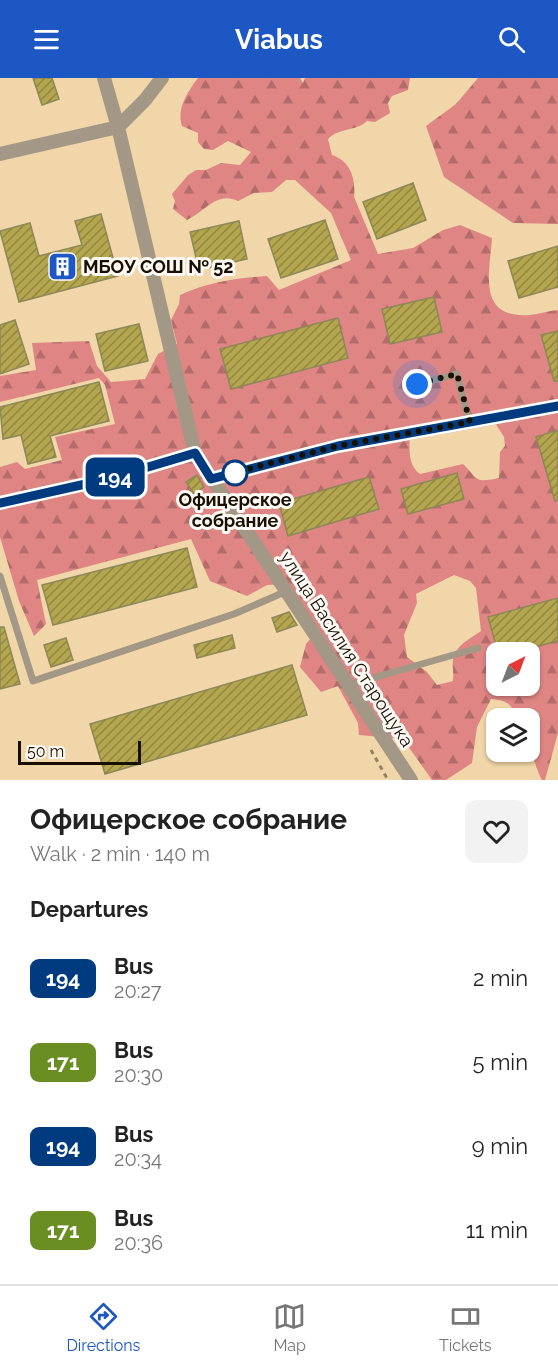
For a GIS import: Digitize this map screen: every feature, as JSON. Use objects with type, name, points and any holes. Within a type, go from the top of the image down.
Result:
[{"type":"street","name":"улица Василия Старощука","points":[[104,78],[118,127],[195,453],[411,780]]},
{"type":"street","points":[[0,154],[118,127],[146,100],[162,78]]},
{"type":"street","points":[[211,479],[338,446],[558,406]]},
{"type":"street","points":[[0,503],[108,479],[195,453]]},
{"type":"lane","points":[[417,384],[457,374],[470,422]]},
{"type":"lane","points":[[0,576],[33,681],[234,614],[287,591]]},
{"type":"lane","points":[[348,685],[478,648]]},
{"type":"path","points":[[371,750],[388,780]]},
{"type":"green space","points":[[198,78],[300,78],[303,83],[305,78],[410,78],[408,90],[392,96],[388,103],[390,113],[375,122],[367,121],[328,139],[332,155],[344,162],[351,172],[354,197],[378,254],[413,248],[443,230],[460,225],[492,238],[490,290],[494,301],[501,309],[513,314],[530,315],[558,310],[558,733],[545,780],[542,780],[535,762],[540,762],[540,708],[512,708],[501,700],[491,699],[477,727],[472,763],[446,780],[432,780],[403,739],[359,735],[358,723],[338,686],[321,692],[300,667],[306,644],[319,629],[289,584],[267,585],[247,596],[210,581],[191,539],[37,580],[46,624],[34,636],[19,601],[0,537],[0,467],[17,462],[25,469],[62,460],[55,437],[115,424],[105,385],[99,378],[0,402],[0,376],[36,370],[32,343],[89,341],[97,366],[111,382],[145,379],[158,354],[177,344],[171,320],[179,304],[180,295],[222,281],[267,276],[279,290],[351,260],[331,213],[295,180],[286,180],[272,192],[254,193],[238,201],[223,199],[217,201],[187,220],[173,209],[175,201],[172,194],[188,175],[196,170],[206,170],[221,163],[240,165],[251,152],[228,141],[213,150],[204,149],[198,142],[198,133],[182,126],[181,113],[187,94]],"holes":[[[490,415],[504,437],[505,446],[500,452],[499,478],[478,479],[463,464],[420,474],[411,460],[410,429],[435,421]],[[454,575],[470,581],[476,588],[481,631],[457,650],[453,660],[453,681],[437,685],[427,672],[407,657],[404,635],[417,603],[416,594]]]},
{"type":"green space","points":[[478,78],[558,78],[558,224],[513,223],[444,177],[426,126],[456,104]]},
{"type":"building","points":[[33,78],[52,78],[59,99],[42,105]]},
{"type":"building","points":[[413,183],[426,220],[377,239],[363,202]]},
{"type":"building","name":"МБОУ СОШ № 52","points":[[101,214],[118,276],[19,302],[0,231],[30,223],[39,256],[82,245],[75,221]]},
{"type":"building","points":[[325,220],[338,259],[281,278],[268,239]]},
{"type":"building","points":[[239,221],[247,259],[199,270],[190,232]]},
{"type":"building","points":[[558,246],[558,287],[519,298],[508,261]]},
{"type":"building","points":[[434,297],[442,332],[390,344],[382,309]]},
{"type":"building","points":[[338,318],[348,358],[231,389],[220,349]]},
{"type":"building","points":[[15,320],[29,364],[0,374],[0,325]]},
{"type":"building","points":[[139,324],[148,361],[105,371],[96,334]]},
{"type":"building","points":[[558,331],[558,381],[554,381],[541,335]]},
{"type":"building","points":[[99,382],[109,421],[50,436],[56,457],[28,464],[21,435],[3,439],[0,407]]},
{"type":"building","points":[[558,430],[558,500],[555,501],[536,437]]},
{"type":"building","points":[[457,473],[464,499],[408,514],[401,489]]},
{"type":"building","points":[[197,475],[204,487],[194,494],[186,482]]},
{"type":"building","points":[[369,477],[379,509],[288,536],[279,503]]},
{"type":"building","points":[[187,548],[197,587],[53,625],[42,585]]},
{"type":"building","points":[[558,598],[558,641],[540,646],[540,642],[495,642],[488,617]]},
{"type":"building","points":[[289,612],[297,625],[277,632],[272,618]]},
{"type":"building","points":[[0,627],[4,627],[20,684],[0,689]]},
{"type":"building","points":[[232,635],[235,648],[197,658],[194,645]]},
{"type":"building","points":[[66,638],[73,660],[51,667],[44,645]]},
{"type":"building","points":[[292,665],[307,715],[105,774],[90,724]]},
{"type":"bus line","name":"194","points":[[0,503],[108,479],[195,453],[211,479],[338,446],[558,406]]},
{"type":"place","name":"МБОУ СОШ № 52","points":[[62,266]]},
{"type":"place","name":"Офицерское собрание","points":[[235,473]]},
{"type":"route","points":[[235,473],[232,473],[338,446],[470,422],[457,374],[417,384]]}]
